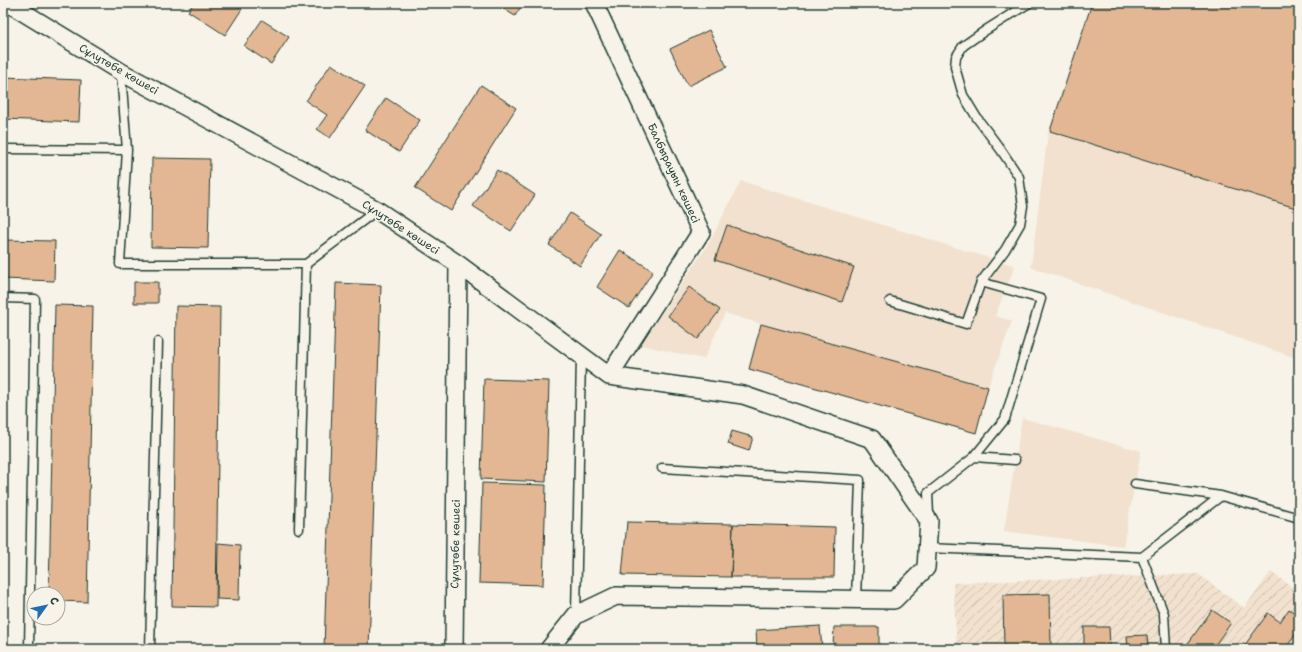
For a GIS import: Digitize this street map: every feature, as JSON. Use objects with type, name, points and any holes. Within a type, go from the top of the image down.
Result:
[{"type":"street","name":"Сұлутөбе көшесі","points":[[8,3],[121,72],[378,210],[458,264],[454,649]]},
{"type":"street","name":"Балбырауын көшесі","points":[[594,3],[701,232],[609,376]]},
{"type":"street","points":[[458,264],[609,376],[743,395],[872,439],[929,522],[926,568],[894,600],[616,596],[576,615],[549,649]]},
{"type":"lane","points":[[890,301],[966,324],[982,282],[1005,250],[1020,224],[1023,206],[1019,177],[1001,150],[976,118],[963,95],[955,62],[956,57],[963,46],[1029,3]]},
{"type":"lane","points":[[121,72],[128,150],[120,264],[306,264],[378,210]]},
{"type":"lane","points":[[3,148],[128,150]]},
{"type":"lane","points":[[299,529],[306,264]]},
{"type":"lane","points":[[929,522],[928,493],[974,457],[1005,418],[1040,299],[982,282]]},
{"type":"lane","points":[[3,298],[35,299],[29,649]]},
{"type":"lane","points":[[150,649],[158,342]]},
{"type":"lane","points":[[576,615],[581,355]]},
{"type":"lane","points":[[974,457],[1015,460]]},
{"type":"lane","points":[[662,468],[860,480],[856,600]]},
{"type":"lane","points":[[1135,484],[1221,496],[1299,518]]},
{"type":"lane","points":[[928,548],[1142,557],[1221,496]]},
{"type":"lane","points":[[1142,557],[1164,614],[1166,649]]},
{"type":"shaded area","points":[[1091,3],[1299,3],[1299,359],[1031,267],[1048,133]]},
{"type":"shaded area","points":[[741,181],[1015,266],[995,316],[1012,321],[988,387],[976,433],[749,369],[761,324],[725,313],[704,359],[641,345],[709,243]]},
{"type":"shaded area","points":[[1022,418],[1141,451],[1123,546],[1004,531]]},
{"type":"shaded area","points":[[1271,572],[1299,592],[1299,649],[957,649],[953,583],[1198,574],[1244,608]]},
{"type":"building","points":[[194,3],[233,3],[242,9],[225,35],[188,11]]},
{"type":"building","points":[[494,3],[523,3],[515,16]]},
{"type":"building","points":[[1092,3],[1299,3],[1299,209],[1050,131]]},
{"type":"building","points":[[262,20],[289,37],[271,64],[244,46]]},
{"type":"building","points":[[709,30],[727,67],[688,86],[670,49]]},
{"type":"building","points":[[331,64],[365,86],[330,138],[317,129],[327,115],[306,101]]},
{"type":"building","points":[[3,77],[81,80],[79,122],[3,119]]},
{"type":"building","points":[[481,85],[516,108],[451,211],[415,188]]},
{"type":"building","points":[[386,98],[420,120],[399,152],[365,130]]},
{"type":"building","points":[[152,158],[210,159],[208,248],[151,247]]},
{"type":"building","points":[[497,170],[535,195],[511,231],[473,206]]},
{"type":"building","points":[[570,213],[601,234],[580,266],[549,245]]},
{"type":"building","points":[[727,225],[854,267],[842,302],[715,260]]},
{"type":"building","points":[[3,240],[55,241],[54,281],[3,279]]},
{"type":"building","points":[[620,250],[653,271],[629,308],[597,287]]},
{"type":"building","points":[[134,282],[158,282],[158,303],[134,303]]},
{"type":"building","points":[[336,283],[381,285],[369,649],[324,649]]},
{"type":"building","points":[[689,287],[720,310],[698,339],[668,316]]},
{"type":"building","points":[[55,305],[93,306],[87,602],[66,601],[66,586],[49,586]]},
{"type":"building","points":[[176,306],[220,307],[216,607],[172,606]]},
{"type":"building","points":[[761,324],[988,387],[976,433],[749,369]]},
{"type":"building","points":[[484,379],[549,381],[546,482],[481,479]]},
{"type":"building","points":[[732,431],[753,437],[749,451],[728,444]]},
{"type":"building","points":[[482,483],[546,485],[543,585],[479,583]]},
{"type":"building","points":[[627,522],[733,524],[731,577],[622,575]]},
{"type":"building","points":[[733,524],[835,527],[834,577],[731,577]]},
{"type":"building","points":[[218,543],[240,545],[239,600],[217,599]]},
{"type":"building","points":[[1050,594],[1051,649],[1004,649],[1003,595]]},
{"type":"building","points":[[1289,609],[1299,616],[1299,630],[1285,649],[1242,649],[1268,613],[1280,622]]},
{"type":"building","points":[[1212,610],[1231,623],[1212,649],[1184,649]]},
{"type":"building","points":[[820,626],[822,649],[757,649],[756,630]]},
{"type":"building","points":[[834,627],[879,627],[879,649],[863,649],[863,646],[833,646]]},
{"type":"building","points":[[1084,627],[1109,627],[1110,649],[1070,649],[1069,645],[1084,645]]},
{"type":"building","points":[[1147,635],[1148,649],[1128,649],[1127,636]]}]
